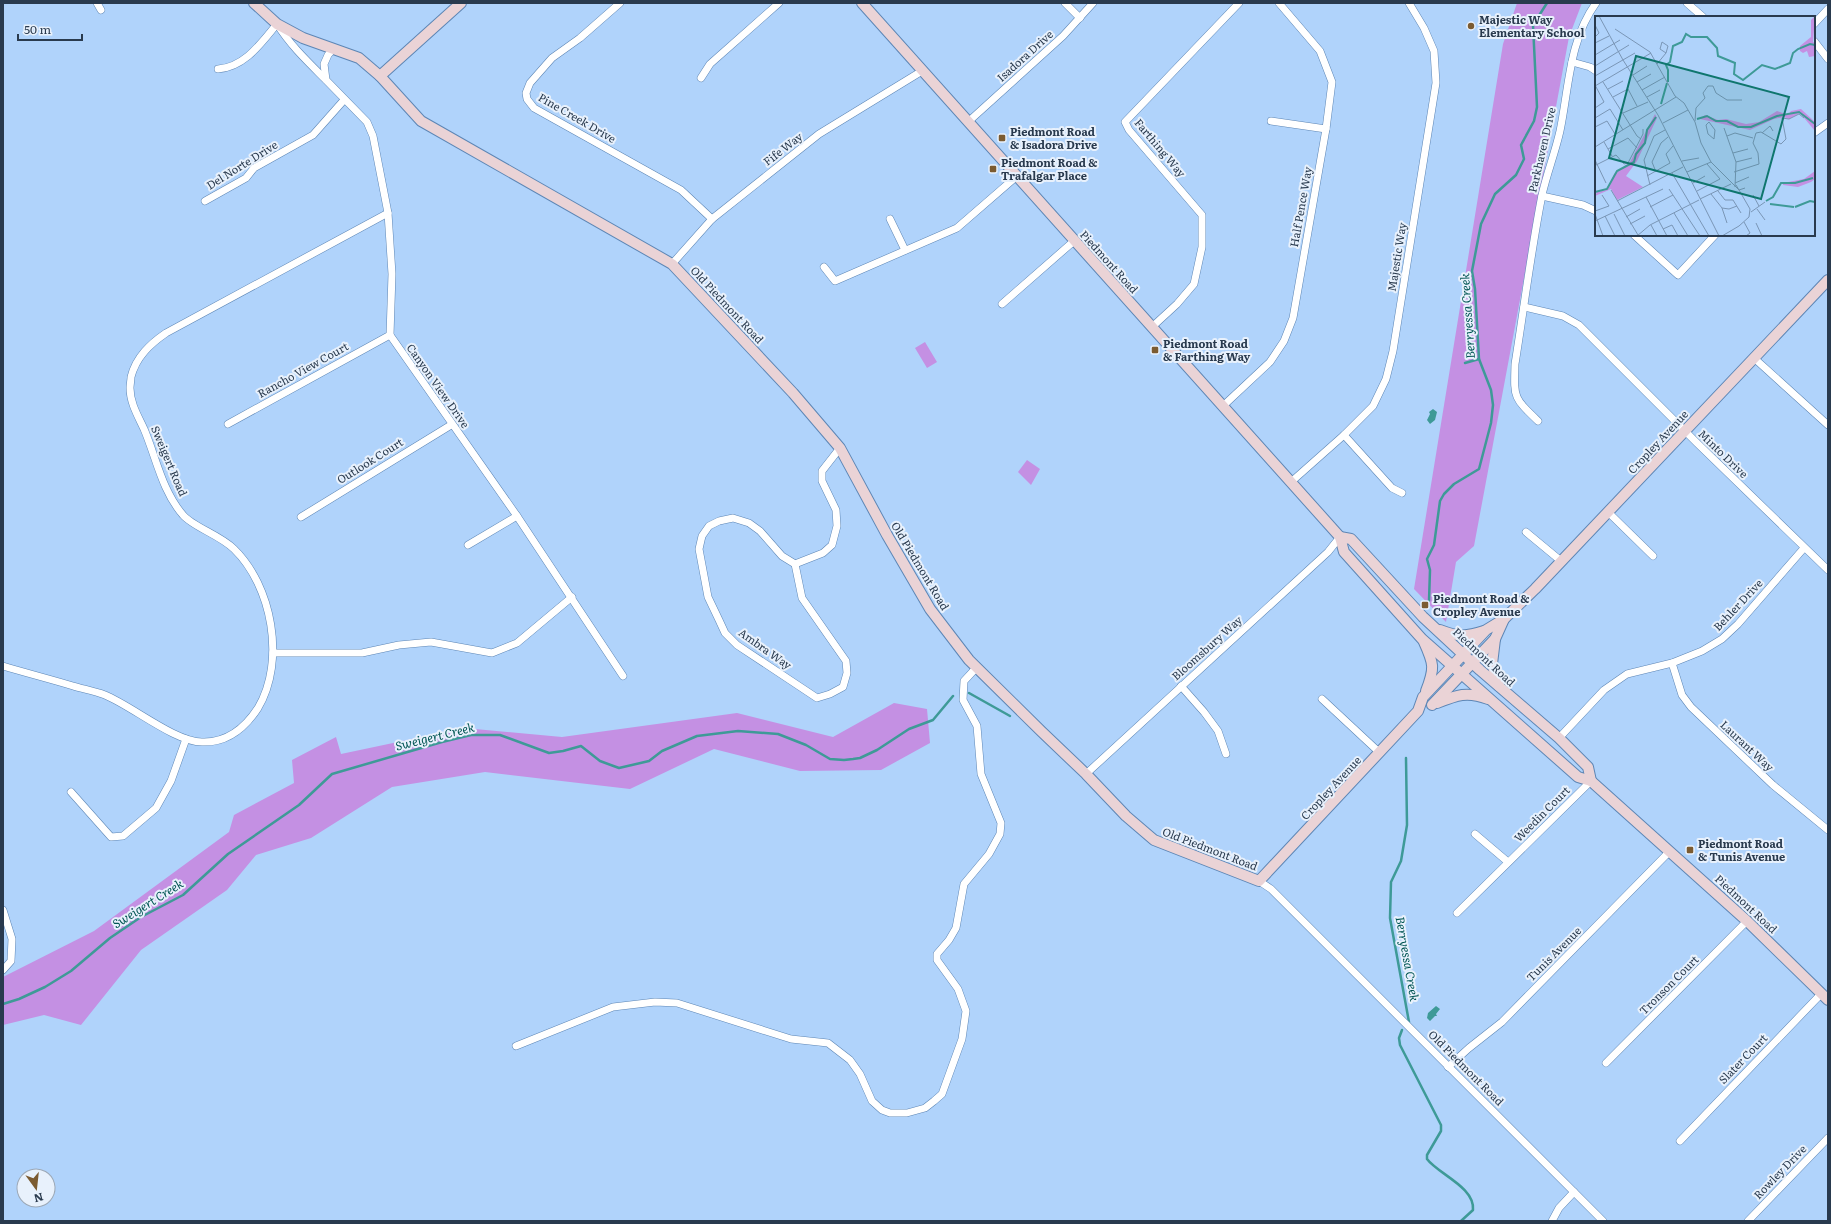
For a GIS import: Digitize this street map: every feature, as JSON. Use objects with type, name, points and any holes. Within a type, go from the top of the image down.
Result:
[{"type":"street","points":[[97,3],[101,10]]},
{"type":"street","name":"Old Piedmont Road","points":[[254,3],[277,24],[303,38],[359,58],[380,76],[421,121],[672,264],[793,393],[840,448],[887,535],[930,609],[969,660],[1086,774],[1126,816],[1154,840],[1259,880],[1271,889],[1603,1221]]},
{"type":"street","points":[[380,76],[461,3]]},
{"type":"street","name":"Pine Creek Drive","points":[[620,3],[580,38],[552,58],[530,83],[526,93],[527,99],[534,108],[681,190],[712,218]]},
{"type":"street","points":[[701,78],[710,64],[779,3]]},
{"type":"street","name":"Piedmont Road","points":[[862,3],[1340,537],[1344,552],[1422,639],[1578,777],[1591,781],[1670,851],[1748,921],[1825,997]]},
{"type":"street","points":[[1065,3],[1080,18]]},
{"type":"street","name":"Isadora Drive","points":[[968,122],[1063,36],[1093,3]]},
{"type":"street","name":"Farthing Way","points":[[1152,327],[1177,304],[1194,284],[1202,247],[1202,215],[1129,130],[1125,122],[1239,3]]},
{"type":"street","name":"Half Pence Way","points":[[1223,406],[1270,362],[1284,341],[1293,318],[1326,129],[1332,82],[1320,51],[1279,3]]},
{"type":"street","name":"Majestic Way","points":[[1291,482],[1344,435],[1373,406],[1386,379],[1393,352],[1436,83],[1434,51],[1424,28],[1409,3]]},
{"type":"street","name":"Parkhaven Drive","points":[[1538,421],[1516,397],[1514,387],[1515,364],[1542,196],[1560,131],[1566,87],[1579,37],[1590,11],[1596,3]]},
{"type":"street","points":[[1687,3],[1701,16]]},
{"type":"street","points":[[1815,23],[1828,9]]},
{"type":"street","points":[[218,69],[228,68],[251,55],[277,24],[285,37],[300,54],[367,122],[372,136],[388,214],[392,274],[390,335]]},
{"type":"street","points":[[1815,42],[1828,59]]},
{"type":"street","points":[[326,80],[324,64],[333,49]]},
{"type":"street","points":[[1572,62],[1590,67],[1595,70]]},
{"type":"street","name":"Fife Way","points":[[672,264],[712,218],[820,134],[922,71]]},
{"type":"street","name":"Del Norte Drive","points":[[205,201],[246,178],[254,168],[313,135],[344,100]]},
{"type":"street","points":[[1271,121],[1326,129]]},
{"type":"street","points":[[1815,132],[1828,123]]},
{"type":"street","points":[[824,267],[835,281],[957,228],[1017,176]]},
{"type":"street","points":[[1542,196],[1582,205],[1595,211]]},
{"type":"street","name":"Sweigert Road","points":[[3,666],[105,695],[186,739],[201,742],[216,742],[231,736],[242,728],[251,718],[260,703],[268,684],[273,653],[271,628],[264,597],[257,578],[234,549],[222,539],[184,517],[172,500],[144,430],[136,414],[130,389],[132,376],[143,352],[149,345],[166,333],[388,214]]},
{"type":"street","points":[[890,219],[906,250]]},
{"type":"street","points":[[1635,236],[1678,275],[1714,236]]},
{"type":"street","points":[[1002,304],[1074,241]]},
{"type":"street","name":"Cropley Avenue","points":[[1259,880],[1418,711],[1423,697],[1463,654],[1486,630],[1504,619],[1561,561],[1828,281]]},
{"type":"street","name":"Minto Drive","points":[[1524,307],[1563,316],[1580,324],[1684,431],[1828,570]]},
{"type":"street","name":"Rancho View Court","points":[[228,424],[390,335]]},
{"type":"street","name":"Canyon View Drive","points":[[390,335],[451,425],[572,597],[623,676]]},
{"type":"street","points":[[1754,358],[1828,425]]},
{"type":"street","name":"Outlook Court","points":[[301,517],[451,425]]},
{"type":"street","points":[[1344,435],[1392,488],[1402,493]]},
{"type":"street","points":[[795,564],[823,553],[832,545],[837,526],[836,510],[822,481],[822,471],[840,448]]},
{"type":"street","points":[[1608,512],[1653,556]]},
{"type":"street","points":[[468,545],[516,516]]},
{"type":"street","name":"Ambra Way","points":[[733,518],[749,523],[760,531],[782,556],[795,564],[802,598],[846,661],[847,673],[843,687],[830,694],[817,698],[736,645],[725,633],[708,597],[698,548],[702,536],[710,526],[719,521],[733,518]]},
{"type":"street","points":[[1526,532],[1561,561]]},
{"type":"street","name":"Piedmont Road","points":[[1340,537],[1351,539],[1435,628],[1500,688],[1559,738],[1588,767],[1591,781]]},
{"type":"street","name":"Bloomsbury Way","points":[[1086,774],[1328,552],[1340,537]]},
{"type":"street","name":"Behler Drive","points":[[1559,738],[1604,690],[1627,674],[1672,663],[1702,651],[1722,639],[1738,624],[1804,548]]},
{"type":"street","points":[[273,653],[362,652],[399,645],[431,642],[492,653],[517,643],[572,597]]},
{"type":"street","name":"Cropley Avenue","points":[[1418,711],[1432,705],[1495,639],[1504,619]]},
{"type":"street","points":[[1435,628],[1454,635],[1462,636],[1486,630]]},
{"type":"street","points":[[1422,639],[1432,658],[1433,674],[1423,697]]},
{"type":"street","points":[[1495,639],[1492,664],[1500,688]]},
{"type":"street","name":"Laurant Way","points":[[1672,663],[1682,695],[1691,708],[1773,785],[1828,830]]},
{"type":"street","points":[[516,1046],[613,1007],[654,1002],[677,1003],[791,1039],[828,1043],[850,1060],[860,1074],[872,1101],[882,1110],[890,1113],[907,1113],[925,1108],[934,1101],[942,1094],[962,1039],[966,1011],[958,989],[937,960],[937,954],[949,940],[956,928],[964,884],[989,854],[1000,834],[1001,823],[981,774],[977,726],[963,700],[964,681],[977,667]]},
{"type":"street","points":[[1181,686],[1204,712],[1218,731],[1226,754]]},
{"type":"street","points":[[1432,705],[1457,695],[1466,694],[1482,696],[1493,701]]},
{"type":"street","points":[[1322,699],[1380,753]]},
{"type":"street","points":[[71,792],[111,836],[123,836],[156,808],[171,781],[186,739]]},
{"type":"street","name":"Weedin Court","points":[[1457,913],[1591,781]]},
{"type":"street","points":[[1475,834],[1508,862]]},
{"type":"street","name":"Tunis Avenue","points":[[1448,1067],[1502,1022],[1670,851]]},
{"type":"street","points":[[3,910],[12,939],[11,960],[3,970]]},
{"type":"street","name":"Tronson Court","points":[[1606,1063],[1748,921]]},
{"type":"street","name":"Slater Court","points":[[1680,1141],[1825,997]]},
{"type":"street","name":"Rowley Drive","points":[[1748,1221],[1828,1138]]},
{"type":"street","points":[[1552,1221],[1559,1208],[1574,1192]]},
{"type":"shaded area","points":[[1517,3],[1582,3],[1569,37],[1474,546],[1456,562],[1446,622],[1414,589],[1503,44]]},
{"type":"shaded area","points":[[925,342],[937,362],[927,368],[915,348]]},
{"type":"shaded area","points":[[1433,409],[1437,412],[1435,420],[1430,424],[1427,420],[1430,414],[1429,412]]},
{"type":"shaded area","points":[[1027,460],[1040,469],[1031,485],[1018,472]]},
{"type":"shaded area","points":[[894,703],[927,709],[930,743],[881,770],[800,771],[714,749],[630,789],[485,772],[392,787],[311,838],[256,855],[227,890],[141,950],[81,1025],[44,1015],[3,1025],[3,977],[94,931],[229,832],[234,815],[294,783],[292,760],[336,737],[341,754],[464,728],[562,737],[737,713],[833,737]]},
{"type":"shaded area","points":[[1436,1006],[1440,1009],[1436,1014],[1437,1016],[1430,1021],[1427,1018],[1428,1013]]},
{"type":"waterway","name":"Berryessa Creek","points":[[1429,601],[1430,570],[1427,559],[1434,545],[1440,501],[1444,494],[1454,484],[1479,469],[1491,423],[1493,405],[1491,390],[1479,359],[1475,289],[1472,271],[1481,224],[1495,194],[1516,175],[1524,159],[1521,145],[1534,121],[1537,107],[1533,25],[1547,3]]},
{"type":"waterway","name":"Sweigert Creek","points":[[1465,363],[1479,359]]},
{"type":"waterway","name":"Sweigert Creek","points":[[969,693],[1010,716]]},
{"type":"waterway","name":"Sweigert Creek","points":[[3,1004],[19,999],[45,987],[71,971],[110,938],[141,917],[183,895],[228,854],[299,805],[332,774],[471,735],[500,735],[549,753],[581,746],[600,761],[619,768],[649,761],[662,751],[697,736],[738,731],[778,734],[806,745],[830,759],[853,759],[860,758],[877,750],[909,729],[933,720],[953,696]]},
{"type":"waterway","name":"Berryessa Creek","points":[[1406,758],[1407,825],[1401,861],[1391,882],[1390,918],[1409,1022]]},
{"type":"waterway","name":"Berryessa Creek","points":[[1402,1030],[1399,1038],[1400,1045],[1441,1125],[1441,1131],[1427,1155],[1427,1159],[1432,1165],[1462,1188],[1468,1194],[1472,1202],[1473,1210],[1461,1221]]},
{"type":"place","name":"Majestic Way Elementary School","points":[[1471,26]]},
{"type":"place","name":"Piedmont Road & Isadora Drive","points":[[1002,138]]},
{"type":"place","name":"Piedmont Road & Trafalgar Place","points":[[993,169]]},
{"type":"place","name":"Piedmont Road & Farthing Way","points":[[1155,350]]},
{"type":"place","name":"Piedmont Road & Cropley Avenue","points":[[1425,605]]},
{"type":"place","name":"Piedmont Road & Tunis Avenue","points":[[1690,850]]}]
